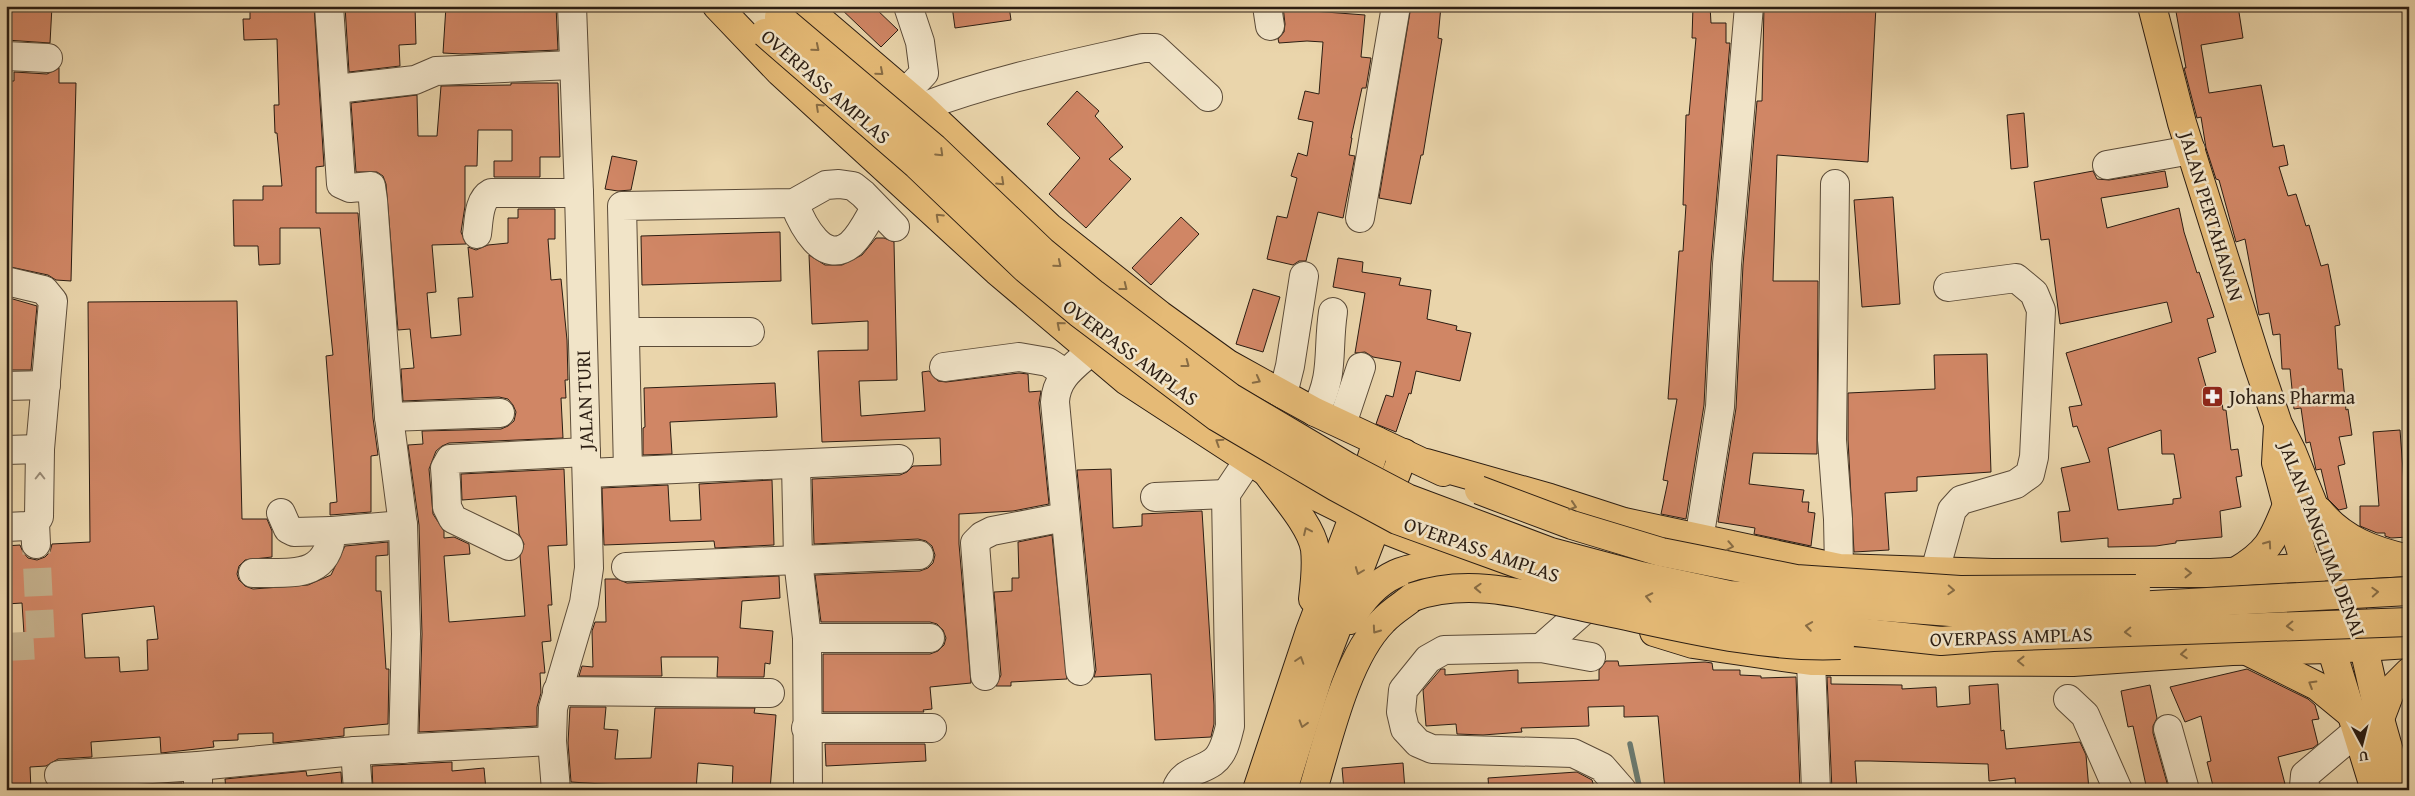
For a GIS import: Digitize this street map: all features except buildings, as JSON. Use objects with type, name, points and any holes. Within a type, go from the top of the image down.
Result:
[{"type":"main road","points":[[717,6],[780,72],[990,264],[1090,352],[1127,381],[1257,466],[1365,520],[1584,610],[1693,644],[1811,661],[2073,662],[2240,651],[2364,648],[2409,644]]},
{"type":"main road","name":"OVERPASS AMPLAS","points":[[726,6],[770,19],[934,148],[1042,251],[1102,300],[1230,397],[1348,467],[1407,498],[1552,552],[1641,576],[1729,595],[1963,612],[2064,610],[2409,591]]},
{"type":"main road","points":[[804,6],[913,100],[1049,227],[1103,271],[1228,364],[1315,412],[1479,490],[1572,525],[1661,552],[1796,579],[1960,590],[2159,589],[2257,598]]},
{"type":"main road","name":"JALAN PERTAHANAN","points":[[2152,6],[2190,150],[2278,424]]},
{"type":"main road","name":"OVERPASS AMPLAS","points":[[770,19],[917,165],[1026,269],[1087,319],[1217,417],[1336,488],[1397,520],[1549,575],[1721,612],[1819,628],[1941,641],[1993,636],[2409,622]]},
{"type":"main road","name":"JALAN PANGLIMA DENAI","points":[[2278,424],[2276,463],[2338,566],[2364,648],[2380,719],[2400,790]]},
{"type":"main road","points":[[1283,790],[1365,520],[1377,441]]},
{"type":"main road","points":[[1415,458],[1624,522],[1699,540],[1839,568],[1992,573],[2227,572],[2409,562]]},
{"type":"main road","points":[[1257,790],[1310,631],[1365,520],[1415,458]]},
{"type":"main road","points":[[1257,466],[1304,524],[1315,547],[1316,571],[1310,631]]},
{"type":"main road","points":[[2227,572],[2257,559],[2277,530],[2300,505],[2361,545],[2409,559]]},
{"type":"main road","name":"JALAN PANGLIMA DENAI","points":[[2300,505],[2307,569],[2375,790]]},
{"type":"main road","points":[[1318,677],[1362,598],[1384,580],[1407,569],[1432,564],[1471,564]]},
{"type":"main road","points":[[2227,572],[2231,620],[2240,651],[2317,686],[2354,723]]},
{"type":"main road","points":[[1313,790],[1345,688],[1364,648],[1382,621],[1413,598],[1433,590],[1453,588],[1501,589],[1738,638],[1813,646],[1941,641]]},
{"type":"main road","points":[[2380,719],[2391,690],[2409,672]]},
{"type":"street","points":[[329,6],[342,184],[350,188],[371,186],[389,417],[403,525],[406,634],[403,748]]},
{"type":"street","name":"JALAN TURI","points":[[556,790],[552,741],[553,708],[584,603],[589,568],[572,6]]},
{"type":"street","points":[[908,6],[920,42],[924,72],[913,100]]},
{"type":"street","points":[[1360,218],[1396,6]]},
{"type":"street","points":[[1699,540],[1720,406],[1727,264],[1749,6]]},
{"type":"street","points":[[913,100],[966,90],[1143,48],[1155,48],[1208,97]]},
{"type":"street","points":[[6,56],[48,58]]},
{"type":"street","points":[[336,88],[414,80],[436,71],[573,65]]},
{"type":"street","points":[[2107,165],[2190,150]]},
{"type":"street","points":[[477,234],[482,201],[490,193],[579,200],[622,206],[794,203],[826,185],[839,184],[853,186],[895,227]]},
{"type":"street","points":[[1835,184],[1832,440],[1838,519],[1839,568]]},
{"type":"street","points":[[794,203],[806,230],[814,240],[825,248],[838,249],[854,241],[875,208]]},
{"type":"street","points":[[622,206],[628,471]]},
{"type":"street","points":[[1284,394],[1304,276]]},
{"type":"street","points":[[1936,571],[1952,510],[1961,500],[2016,484],[2030,474],[2034,457],[2042,310],[2034,293],[2016,278],[1948,287]]},
{"type":"street","points":[[6,281],[44,290],[53,300],[40,449],[39,517],[36,534],[6,527]]},
{"type":"street","points":[[1315,412],[1325,394],[1329,375],[1333,312]]},
{"type":"street","points":[[626,332],[750,332]]},
{"type":"street","points":[[1080,670],[1055,402],[1056,391],[1065,373],[1090,352]]},
{"type":"street","points":[[944,367],[1019,357],[1048,362],[1065,373]]},
{"type":"street","points":[[1342,424],[1361,367]]},
{"type":"street","points":[[6,386],[46,384]]},
{"type":"street","points":[[389,417],[500,413]]},
{"type":"street","points":[[6,450],[40,449]]},
{"type":"street","points":[[508,546],[453,519],[447,507],[445,468],[450,459],[587,462],[628,471],[899,459]]},
{"type":"street","points":[[796,464],[798,560],[807,638],[806,728],[808,790]]},
{"type":"street","points":[[1155,497],[1226,494],[1257,466]]},
{"type":"street","points":[[1176,790],[1178,782],[1185,775],[1214,761],[1224,746],[1230,726],[1226,494]]},
{"type":"street","points":[[281,513],[288,529],[294,532],[403,525]]},
{"type":"street","points":[[984,676],[975,543],[982,536],[992,531],[1065,517]]},
{"type":"street","points":[[253,573],[304,571],[315,566],[331,548],[332,531]]},
{"type":"street","points":[[626,567],[919,555]]},
{"type":"street","points":[[1541,648],[1584,610]]},
{"type":"street","points":[[807,638],[930,638]]},
{"type":"street","points":[[1591,657],[1541,648],[1444,650],[1428,659],[1404,690],[1401,712],[1405,729],[1418,743],[1432,749],[1573,753],[1602,768],[1622,790]]},
{"type":"street","points":[[1811,661],[1816,790]]},
{"type":"street","points":[[557,691],[770,693]]},
{"type":"street","points":[[2068,698],[2084,715],[2118,790]]},
{"type":"street","points":[[2307,790],[2304,786],[2305,775],[2354,723]]},
{"type":"street","points":[[806,728],[932,728]]},
{"type":"street","points":[[2168,730],[2185,790]]},
{"type":"street","points":[[59,775],[142,779],[198,778],[355,751],[552,741]]},
{"type":"street","points":[[355,751],[358,790]]},
{"type":"waterway","points":[[1630,744],[1640,790]]},
{"type":"tunnel","points":[[6,647],[41,645],[36,544]]},
{"type":"place","name":"Johans Pharma","points":[[2213,396]]}]
